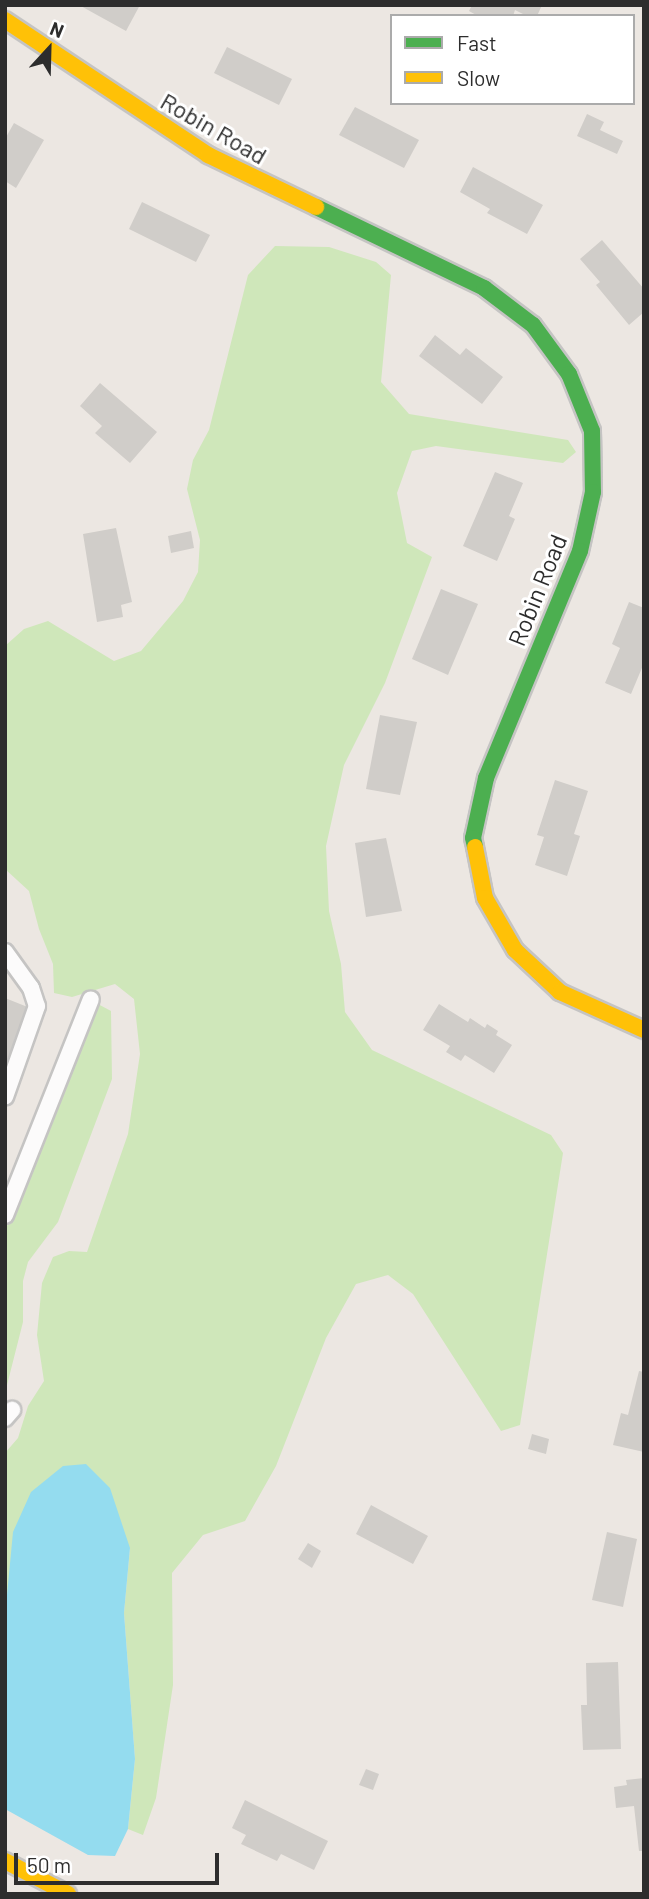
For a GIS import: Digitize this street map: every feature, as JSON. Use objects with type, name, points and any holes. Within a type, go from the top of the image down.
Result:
[{"type":"street","name":"Robin Road","points":[[5,20],[208,155],[484,288],[533,325],[569,374],[592,431],[593,492],[580,551],[486,778],[473,838],[485,898],[515,950],[561,992],[644,1030]]},
{"type":"street","points":[[5,1861],[68,1894]]},
{"type":"lane","points":[[5,952],[32,988],[37,1006],[5,1097]]},
{"type":"lane","points":[[5,1215],[92,999]]},
{"type":"green space","points":[[275,246],[329,247],[376,262],[391,275],[381,382],[409,414],[568,440],[576,452],[563,463],[436,446],[412,451],[397,493],[407,543],[432,557],[385,683],[344,765],[326,846],[329,911],[341,964],[345,1012],[372,1050],[551,1135],[563,1153],[520,1425],[501,1431],[413,1294],[388,1275],[356,1284],[326,1338],[276,1466],[245,1521],[203,1535],[172,1573],[173,1685],[156,1798],[143,1835],[128,1829],[135,1759],[124,1613],[130,1548],[5,1616],[5,1453],[18,1438],[28,1406],[44,1381],[37,1335],[42,1283],[53,1257],[69,1251],[87,1252],[128,1134],[140,1054],[134,999],[115,984],[72,997],[54,993],[53,964],[39,929],[29,891],[5,869],[5,646],[24,629],[48,621],[114,661],[141,651],[183,601],[198,572],[200,540],[187,489],[193,460],[209,430],[248,275]]},
{"type":"green space","points":[[96,1003],[111,1011],[112,1079],[58,1222],[28,1262],[23,1281],[23,1322],[5,1393],[5,1231]]},
{"type":"water","points":[[86,1464],[110,1488],[130,1548],[124,1613],[135,1759],[128,1829],[115,1856],[88,1855],[5,1809],[5,1616],[13,1532],[31,1492],[63,1466]]},
{"type":"building","points":[[79,5],[140,5],[126,31]]},
{"type":"building","points":[[472,5],[542,5],[538,14],[523,14],[515,10],[514,14],[474,14],[469,11]]},
{"type":"building","points":[[227,47],[292,79],[279,105],[214,73]]},
{"type":"building","points":[[355,107],[419,140],[404,168],[339,135]]},
{"type":"building","points":[[587,114],[604,122],[600,130],[623,141],[617,154],[577,136]]},
{"type":"building","points":[[14,123],[44,140],[16,188],[5,181],[5,139]]},
{"type":"building","points":[[473,167],[543,205],[527,234],[487,213],[490,209],[460,192]]},
{"type":"building","points":[[142,202],[210,235],[196,262],[129,229]]},
{"type":"building","points":[[602,240],[644,289],[644,312],[629,325],[596,285],[600,282],[580,259]]},
{"type":"building","points":[[435,335],[460,355],[466,348],[503,377],[482,404],[419,356]]},
{"type":"building","points":[[100,383],[157,432],[130,463],[95,433],[102,426],[80,406]]},
{"type":"building","points":[[495,472],[523,483],[509,516],[515,519],[497,561],[463,546]]},
{"type":"building","points":[[116,528],[132,602],[121,605],[123,617],[97,622],[83,534]]},
{"type":"building","points":[[191,531],[194,548],[171,553],[168,536]]},
{"type":"building","points":[[441,589],[478,604],[448,675],[412,659]]},
{"type":"building","points":[[629,602],[644,608],[644,663],[631,694],[605,683],[620,648],[612,644]]},
{"type":"building","points":[[380,715],[417,722],[400,795],[366,789]]},
{"type":"building","points":[[555,780],[588,791],[574,834],[580,836],[567,876],[535,865],[544,837],[537,835]]},
{"type":"building","points":[[386,838],[402,911],[366,917],[355,843]]},
{"type":"building","points":[[5,998],[30,1008],[5,1074]]},
{"type":"building","points":[[439,1004],[468,1022],[470,1018],[485,1028],[487,1024],[498,1031],[496,1035],[512,1045],[494,1073],[465,1055],[461,1061],[446,1052],[450,1046],[423,1030]]},
{"type":"building","points":[[639,1371],[644,1372],[644,1452],[613,1445],[621,1413],[628,1415]]},
{"type":"building","points":[[532,1434],[549,1439],[546,1454],[528,1449]]},
{"type":"building","points":[[371,1505],[428,1536],[413,1564],[356,1534]]},
{"type":"building","points":[[607,1532],[637,1539],[623,1607],[592,1600]]},
{"type":"building","points":[[308,1543],[321,1551],[312,1568],[298,1559]]},
{"type":"building","points":[[618,1662],[621,1749],[583,1750],[581,1705],[587,1705],[586,1663]]},
{"type":"building","points":[[366,1769],[379,1774],[373,1790],[359,1785]]},
{"type":"building","points":[[644,1778],[644,1851],[639,1851],[634,1806],[616,1808],[614,1787],[627,1785],[626,1780]]},
{"type":"building","points":[[245,1800],[328,1841],[314,1870],[281,1854],[277,1861],[241,1844],[246,1835],[232,1828]]},
{"type":"traffic: fast","points":[[316,207],[484,288],[533,325],[569,374],[592,431],[593,492],[580,551],[486,778],[473,838],[475,847]]},
{"type":"traffic: slow","points":[[5,20],[208,155],[316,207]]},
{"type":"traffic: slow","points":[[475,847],[485,898],[515,950],[560,992],[644,1030]]},
{"type":"traffic: slow","points":[[5,1861],[68,1894]]}]
